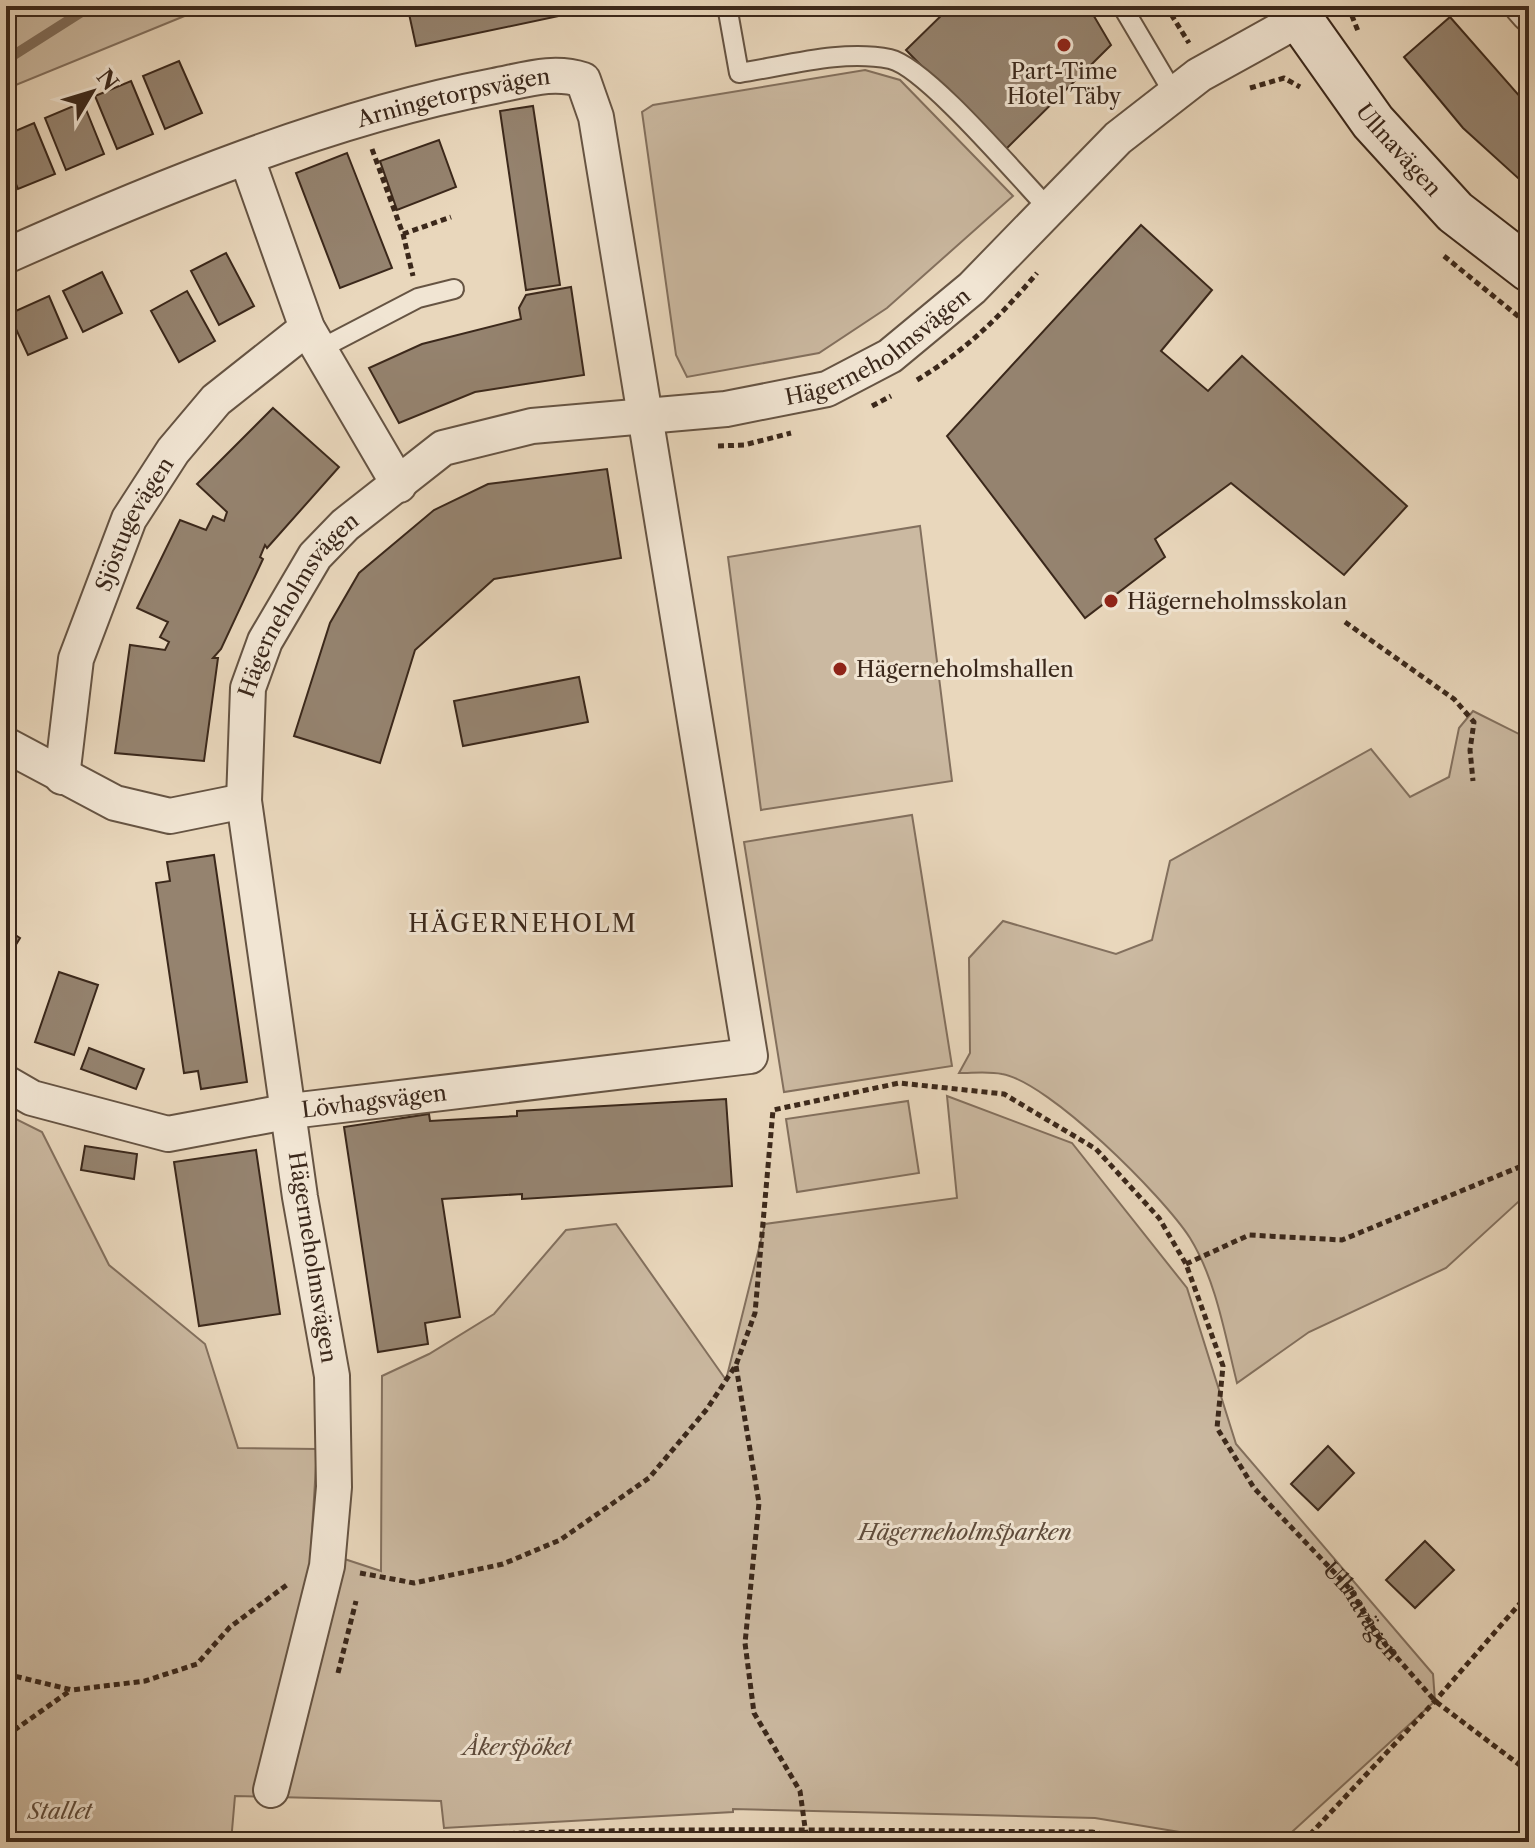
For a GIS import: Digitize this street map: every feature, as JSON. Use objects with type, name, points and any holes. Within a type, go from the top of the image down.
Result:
[{"type":"street","points":[[1522,6],[1529,14]]},
{"type":"street","name":"Hägerneholmsvägen","points":[[271,1790],[325,1575],[334,1487],[332,1376],[300,1197],[291,1111],[244,801],[248,688],[265,641],[315,556],[345,525],[443,448],[532,426],[726,409],[827,389],[890,356],[972,288],[1118,138],[1199,75],[1298,13]]},
{"type":"street","name":"Ullnavägen","points":[[1298,13],[1383,134],[1455,212],[1529,269]]},
{"type":"street","name":"Arningetorpsvägen","points":[[6,256],[107,211],[361,118],[445,95],[562,73],[583,80],[596,117],[643,416]]},
{"type":"street","points":[[247,159],[314,338],[399,485]]},
{"type":"street","name":"Sjöstugevägen","points":[[62,777],[76,659],[129,519],[173,451],[216,400],[314,338]]},
{"type":"street","name":"Lövhagsvägen","points":[[6,1083],[32,1098],[168,1134],[291,1111],[750,1056],[643,416]]},
{"type":"street","points":[[6,745],[115,803],[170,816],[244,801]]},
{"type":"lane","points":[[727,6],[739,73],[850,57],[892,59],[925,80],[1049,209]]},
{"type":"lane","points":[[1122,6],[1174,94]]},
{"type":"lane","points":[[314,338],[418,298],[454,289]]},
{"type":"path","points":[[1166,6],[1196,54]]},
{"type":"path","points":[[361,118],[403,234],[418,298]]},
{"type":"path","points":[[403,234],[451,217]]},
{"type":"path","points":[[1345,622],[1454,699],[1474,722],[1470,750],[1473,781]]},
{"type":"path","points":[[6,1674],[72,1690],[145,1681],[197,1664],[230,1627],[280,1587],[325,1575],[414,1583],[503,1564],[560,1540],[649,1478],[707,1409],[736,1365],[755,1313],[773,1110],[899,1083],[1004,1094],[1096,1149],[1159,1218],[1186,1264],[1249,1235],[1342,1240],[1529,1163]]},
{"type":"path","name":"Ullnavägen","points":[[1186,1264],[1223,1366],[1217,1428],[1254,1488],[1350,1589],[1378,1636],[1435,1701],[1529,1772]]},
{"type":"path","points":[[736,1365],[759,1503],[745,1643],[754,1713],[800,1791],[807,1842]]},
{"type":"path","points":[[1303,1842],[1435,1701],[1529,1593]]},
{"type":"path","points":[[6,1736],[72,1690]]},
{"type":"path","points":[[648,1831],[649,1842]]},
{"type":"path","points":[[349,1842],[445,1835],[536,1839],[648,1831],[807,1831],[1092,1832],[1150,1842]]},
{"type":"green space","points":[[6,6],[209,6],[6,89]]},
{"type":"green space","points":[[865,70],[900,80],[1013,196],[887,308],[819,353],[687,377],[676,355],[642,112],[653,105]]},
{"type":"green space","name":"Hägerneholmshallen","points":[[920,526],[952,781],[761,810],[728,557]]},
{"type":"green space","points":[[1473,711],[1529,739],[1529,1192],[1446,1268],[1309,1332],[1237,1383],[1207,1272],[1190,1238],[1156,1196],[1104,1143],[1047,1097],[1002,1074],[959,1073],[970,1053],[969,958],[1003,921],[1116,954],[1152,940],[1170,861],[1371,749],[1410,797],[1449,777],[1459,728]]},
{"type":"green space","points":[[912,815],[952,1066],[784,1092],[744,842]]},
{"type":"green space","name":"Hägerneholmsparken","points":[[947,1096],[1072,1143],[1187,1288],[1236,1444],[1433,1674],[1435,1701],[1281,1842],[1240,1842],[1095,1818],[733,1809],[733,1812],[444,1828],[441,1801],[235,1796],[231,1842],[6,1842],[6,1114],[42,1132],[109,1265],[205,1344],[238,1448],[317,1449],[311,1548],[381,1571],[382,1376],[429,1354],[494,1314],[566,1230],[616,1224],[726,1380],[765,1224],[957,1198]]},
{"type":"green space","points":[[908,1101],[919,1173],[797,1192],[786,1119]]},
{"type":"building","points":[[424,6],[592,6],[592,9],[416,46],[408,9]]},
{"type":"building","points":[[951,6],[1088,6],[1111,45],[1004,151],[906,50]]},
{"type":"building","points":[[1450,17],[1529,107],[1529,188],[1463,128],[1404,57]]},
{"type":"building","points":[[179,61],[202,113],[165,129],[143,76]]},
{"type":"building","points":[[131,81],[153,134],[117,149],[95,96]]},
{"type":"building","points":[[83,102],[104,154],[66,170],[45,118]]},
{"type":"building","points":[[533,106],[560,285],[526,290],[500,111]]},
{"type":"building","points":[[34,123],[55,174],[18,189],[6,159],[6,135]]},
{"type":"building","points":[[439,140],[456,187],[397,210],[380,161]]},
{"type":"building","points":[[347,153],[392,268],[340,288],[296,173]]},
{"type":"building","points":[[1141,225],[1212,290],[1161,351],[1208,391],[1242,356],[1407,506],[1344,575],[1231,483],[1155,539],[1165,557],[1085,618],[947,436]]},
{"type":"building","points":[[226,253],[254,306],[219,325],[191,271]]},
{"type":"building","points":[[102,272],[122,313],[83,332],[63,291]]},
{"type":"building","points":[[571,287],[584,375],[475,392],[399,423],[369,368],[422,344],[521,319],[519,308],[526,295]]},
{"type":"building","points":[[187,291],[215,341],[179,362],[151,311]]},
{"type":"building","points":[[49,296],[67,338],[28,355],[9,314]]},
{"type":"building","points":[[273,408],[339,467],[267,548],[265,545],[260,557],[263,559],[221,649],[213,658],[218,658],[204,761],[115,753],[130,645],[165,650],[169,642],[160,637],[168,622],[137,608],[180,520],[206,530],[213,516],[224,521],[227,512],[197,484]]},
{"type":"building","points":[[607,469],[621,558],[494,579],[415,650],[380,763],[294,736],[330,623],[359,573],[434,510],[488,484]]},
{"type":"building","points":[[579,677],[588,722],[463,746],[454,701]]},
{"type":"building","points":[[214,855],[247,1082],[201,1089],[198,1071],[184,1073],[156,883],[170,881],[167,862]]},
{"type":"building","points":[[6,929],[20,938],[6,961]]},
{"type":"building","points":[[59,972],[98,985],[74,1055],[35,1042]]},
{"type":"building","points":[[89,1048],[144,1069],[136,1089],[81,1069]]},
{"type":"building","points":[[726,1099],[732,1186],[522,1199],[522,1194],[442,1199],[460,1317],[425,1323],[428,1344],[378,1352],[344,1127],[429,1114],[430,1121],[517,1116],[517,1111]]},
{"type":"building","points":[[85,1146],[137,1154],[134,1179],[81,1170]]},
{"type":"building","points":[[256,1150],[280,1314],[199,1326],[174,1162]]},
{"type":"building","points":[[1328,1446],[1354,1473],[1318,1510],[1291,1484]]},
{"type":"building","points":[[1425,1541],[1454,1570],[1415,1608],[1386,1580]]},
{"type":"waterway","points":[[6,60],[91,6]]},
{"type":"waterway","points":[[145,6],[158,9],[165,6]]},
{"type":"place","name":"Part-Time Hotel Täby","points":[[1064,45]]},
{"type":"place","name":"Hägerneholmsskolan","points":[[1111,601]]},
{"type":"place","name":"Hägerneholmshallen","points":[[840,669]]},
{"type":"district","name":"HÄGERNEHOLM","points":[[523,924]]},
{"type":"park label","name":"Åkerspöket","points":[[517,1747]]},
{"type":"park label","name":"Stallet","points":[[60,1811]]}]
